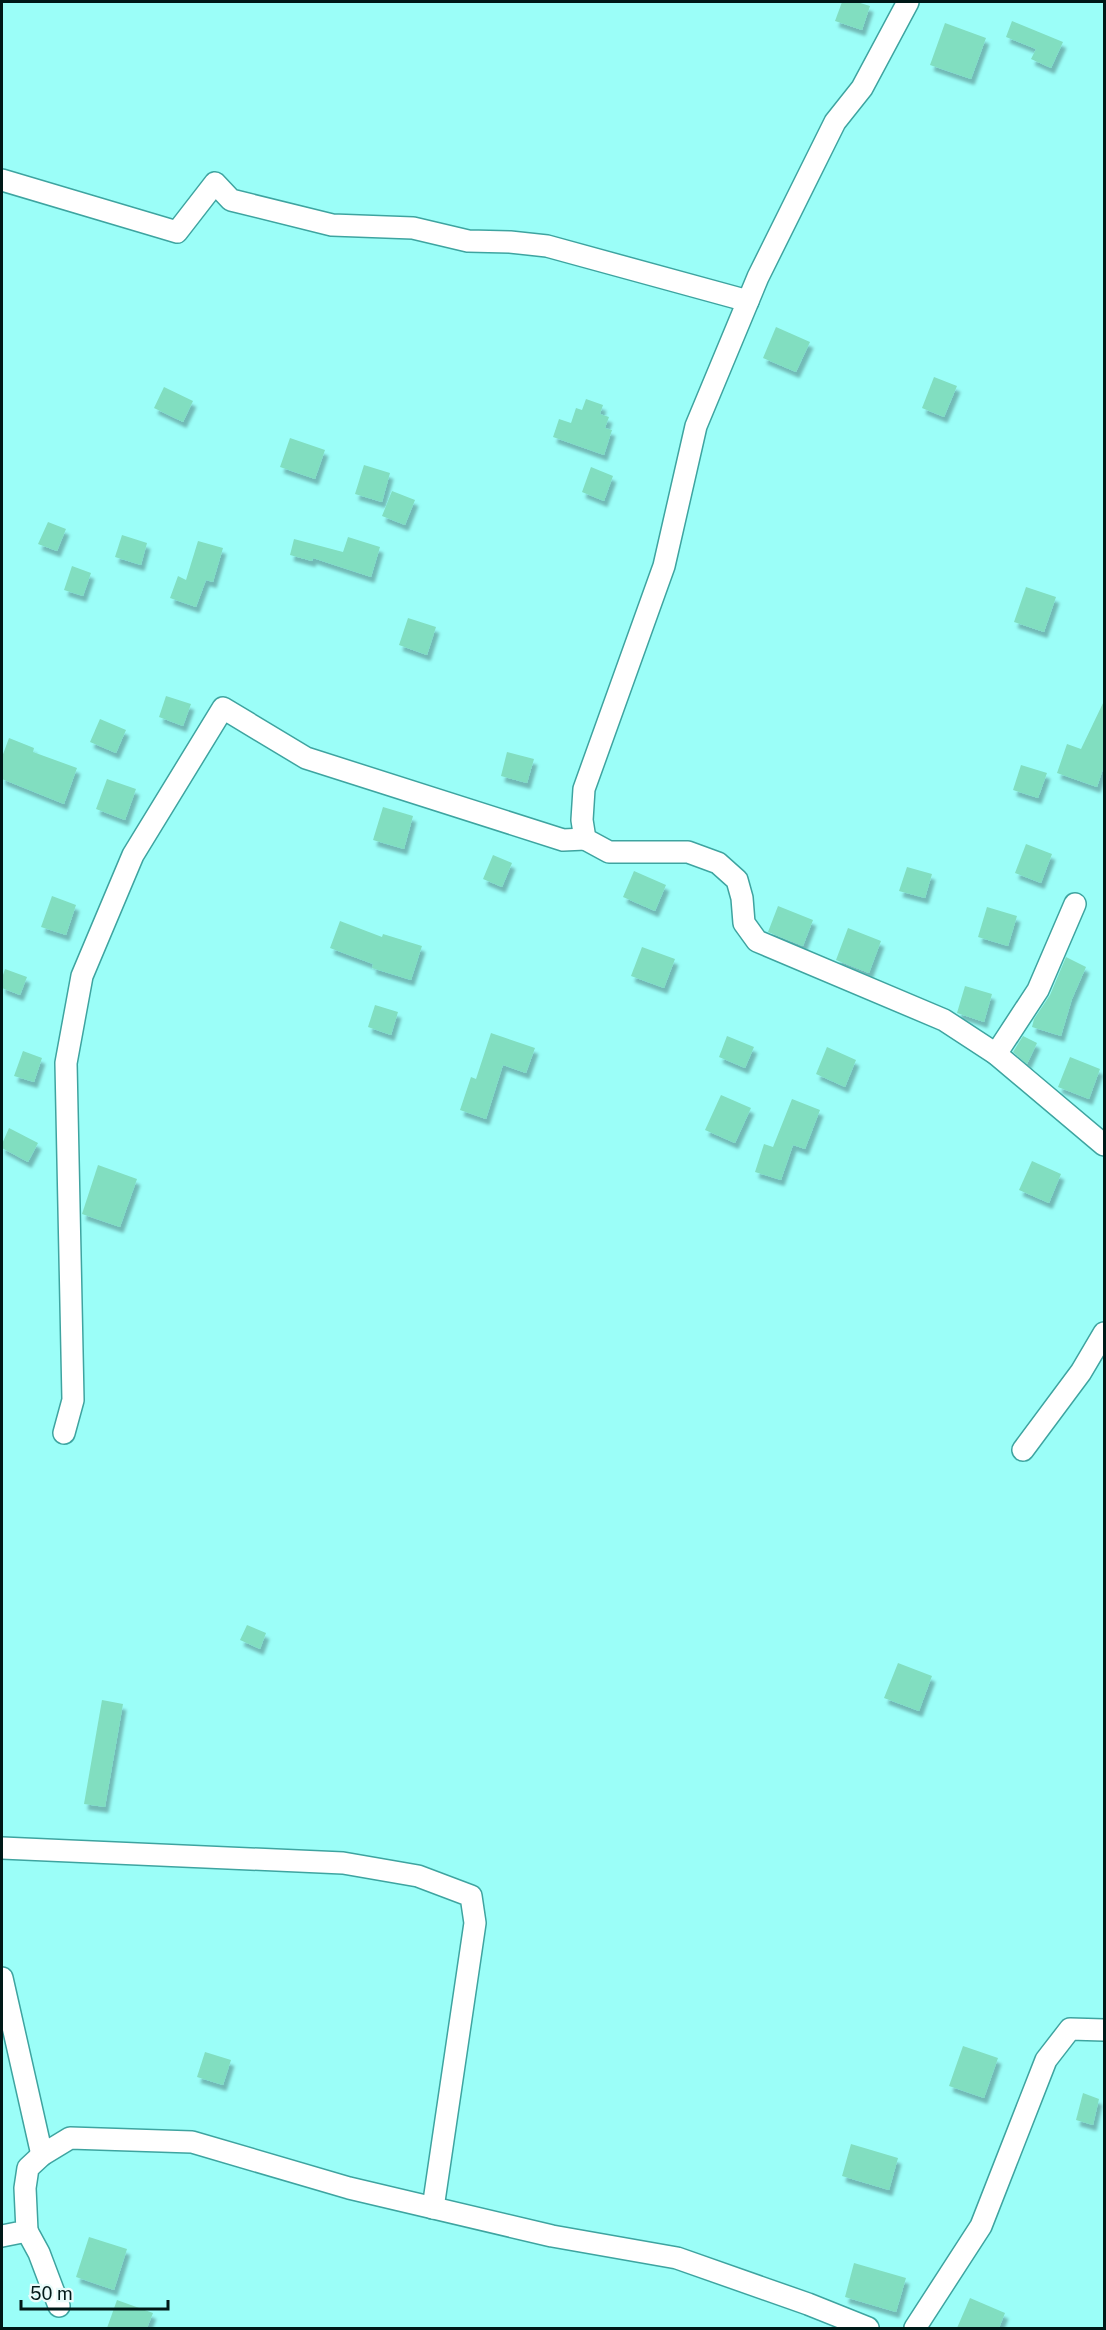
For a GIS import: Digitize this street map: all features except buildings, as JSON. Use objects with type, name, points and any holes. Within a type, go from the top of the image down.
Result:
[{"type":"street","points":[[585,839],[582,820],[584,789],[664,566],[696,426],[748,301],[835,122],[862,88],[908,2]]},
{"type":"street","points":[[2,180],[177,232],[215,183],[231,200],[332,225],[413,228],[468,241],[547,246],[748,301]]},
{"type":"street","points":[[64,1433],[72,1400],[66,1063],[82,976],[133,855],[223,708],[306,758],[563,840],[585,839],[609,852],[688,852],[718,863],[737,880],[742,898],[744,923],[756,941],[944,1020],[996,1054],[1104,1145]]},
{"type":"street","points":[[996,1054],[1038,990],[1075,904]]},
{"type":"street","points":[[1023,1450],[1081,1372],[1104,1333]]},
{"type":"street","points":[[2,1848],[343,1863],[418,1876],[471,1896],[475,1923],[432,2208]]},
{"type":"street","points":[[2,1978],[42,2155]]},
{"type":"street","points":[[915,2328],[981,2226],[1046,2060],[1070,2029],[1104,2030]]},
{"type":"street","points":[[59,2306],[39,2253],[27,2230],[25,2188],[28,2168],[42,2155],[70,2138],[192,2142],[349,2188],[432,2208],[552,2236],[677,2258],[808,2304],[868,2328]]},
{"type":"street","points":[[2,2236],[27,2230]]}]
